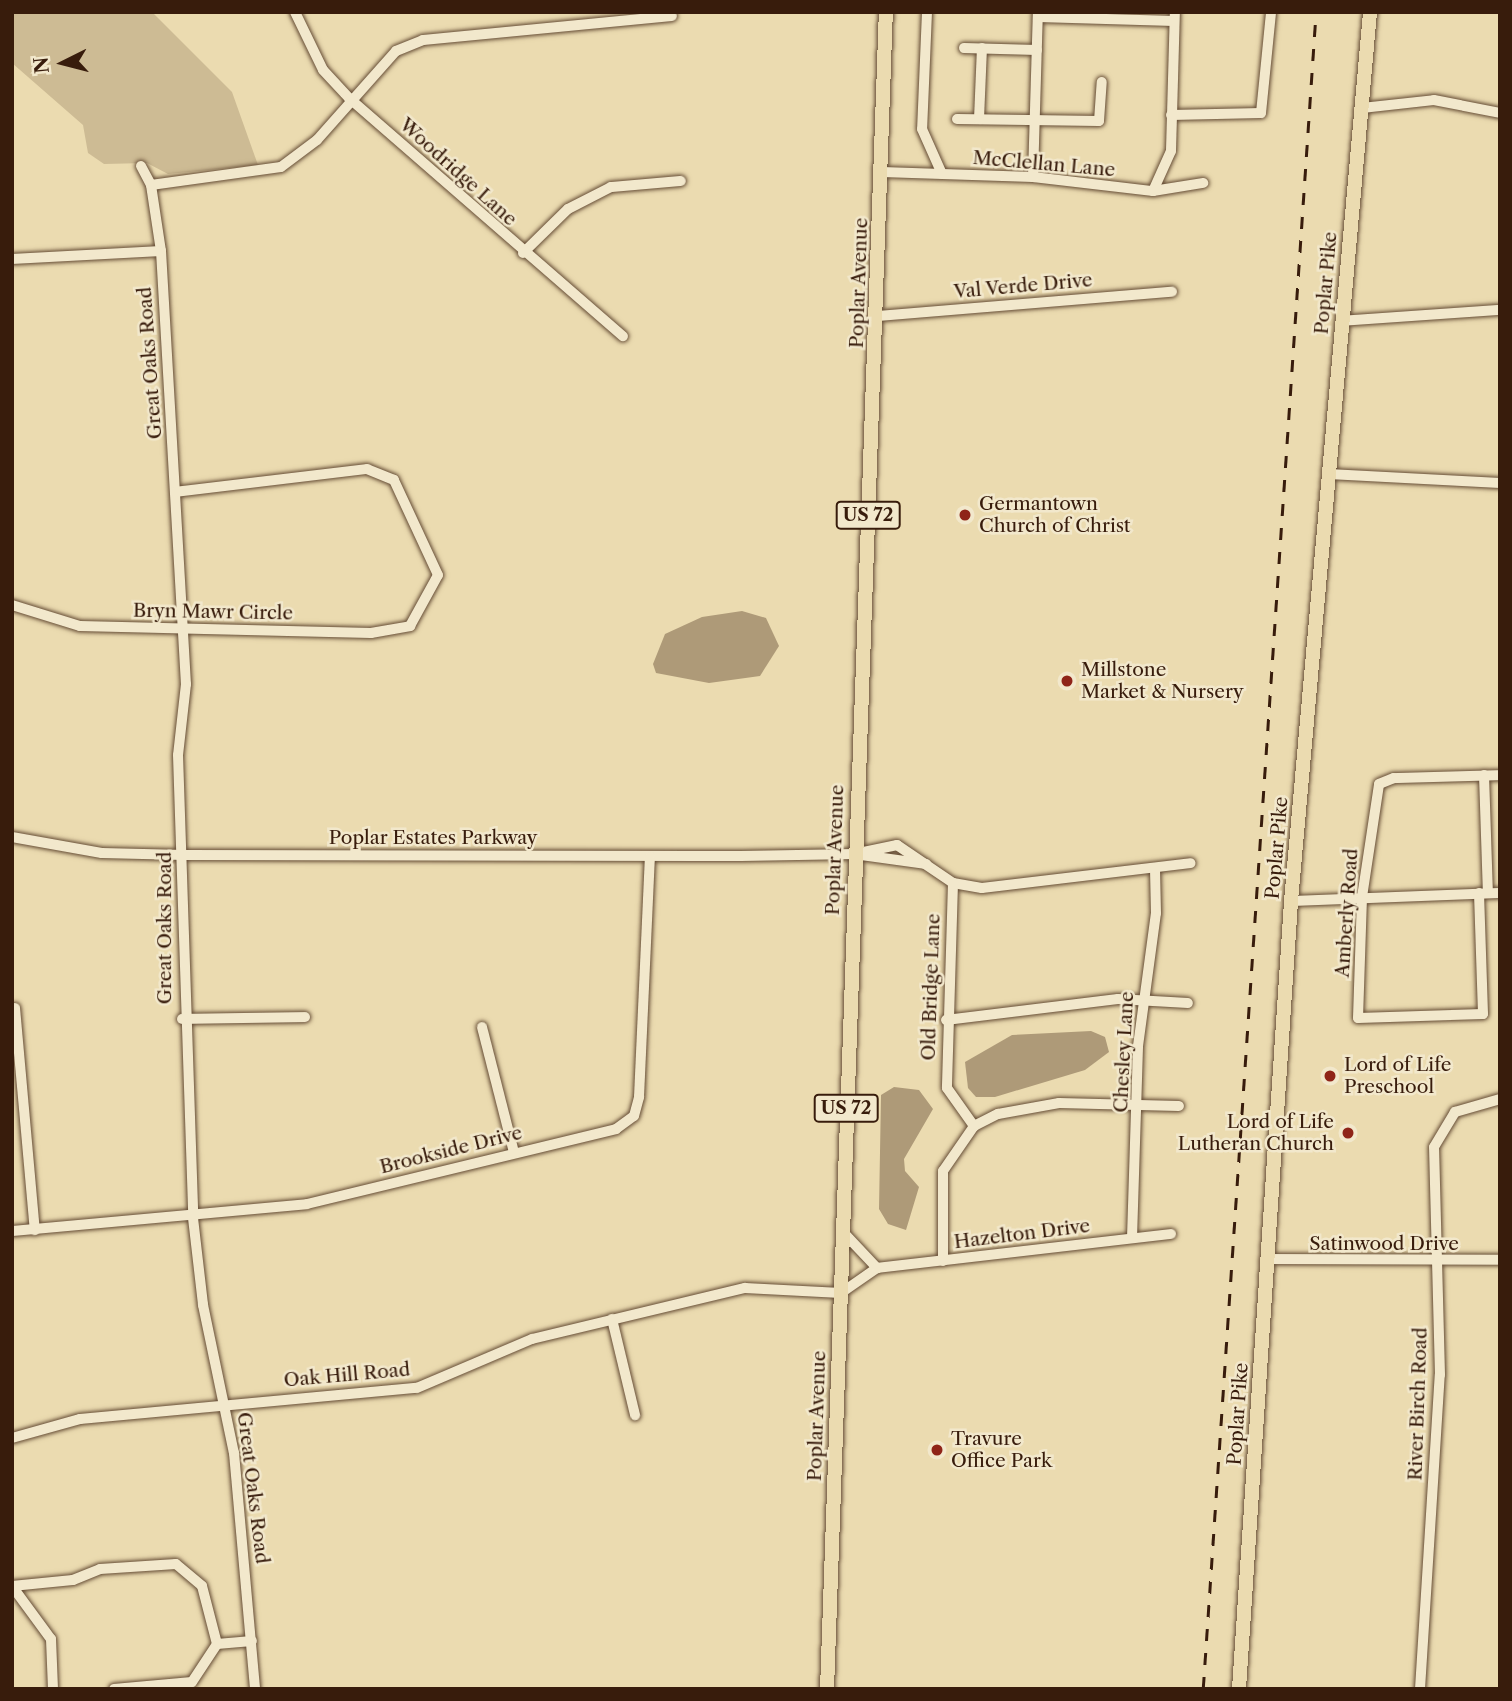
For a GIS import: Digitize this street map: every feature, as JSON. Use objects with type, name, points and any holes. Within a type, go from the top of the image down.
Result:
[{"type":"main road","name":"Poplar Avenue","points":[[827,1689],[854,854],[877,316],[886,12]]},
{"type":"main road","name":"Poplar Pike","points":[[1239,1689],[1291,901],[1370,12]]},
{"type":"street","name":"Woodridge Lane","points":[[295,12],[323,71],[349,98],[523,253],[623,336]]},
{"type":"street","points":[[927,12],[922,129],[942,174]]},
{"type":"street","points":[[1171,115],[1261,113],[1271,12]]},
{"type":"street","points":[[1033,177],[1038,14],[1175,16],[1171,150],[1153,191]]},
{"type":"street","points":[[151,185],[281,167],[317,139],[349,98],[396,51],[423,40],[671,16]]},
{"type":"street","points":[[964,48],[1037,50]]},
{"type":"street","points":[[979,119],[982,48]]},
{"type":"street","points":[[957,119],[1099,121],[1102,82]]},
{"type":"street","points":[[1362,108],[1434,100],[1500,113]]},
{"type":"street","name":"Great Oaks Road","points":[[141,166],[151,185],[161,251],[183,630],[182,1019],[193,1218],[224,1402],[252,1641],[255,1689]]},
{"type":"street","name":"McClellan Lane","points":[[882,172],[1033,177],[1153,191],[1203,183]]},
{"type":"street","points":[[523,253],[568,209],[611,187],[681,181]]},
{"type":"street","points":[[12,260],[161,251]]},
{"type":"street","name":"Val Verde Drive","points":[[877,316],[1172,292]]},
{"type":"street","points":[[1341,321],[1500,310]]},
{"type":"street","name":"Bryn Mawr Circle","points":[[12,606],[80,626],[371,633],[414,623],[438,575],[394,480],[367,469],[176,492]]},
{"type":"street","points":[[1328,474],[1500,484]]},
{"type":"street","points":[[1291,901],[1489,893],[1484,775],[1500,775]]},
{"type":"street","name":"Amberly Road","points":[[1484,775],[1386,780],[1372,809],[1362,897],[1358,1018],[1483,1014],[1489,893]]},
{"type":"street","name":"Poplar Estates Parkway","points":[[12,837],[102,853],[184,855],[854,854]]},
{"type":"street","points":[[854,854],[897,845],[953,883],[1007,887],[1106,869],[1155,868],[1191,863]]},
{"type":"street","points":[[854,854],[928,865]]},
{"type":"street","name":"Brookside Drive","points":[[12,1231],[193,1218],[307,1204],[616,1129],[634,1116],[650,856]]},
{"type":"street","name":"Chesley Lane","points":[[1132,1238],[1142,1000],[1156,913],[1155,868]]},
{"type":"street","name":"Old Bridge Lane","points":[[953,883],[946,1020],[947,1088],[974,1126]]},
{"type":"street","points":[[946,1020],[1142,1000],[1188,1003]]},
{"type":"street","points":[[15,1008],[35,1230]]},
{"type":"street","points":[[182,1019],[305,1017]]},
{"type":"street","points":[[482,1027],[514,1153]]},
{"type":"street","name":"River Birch Road","points":[[1420,1689],[1440,1399],[1433,1155],[1445,1122],[1471,1103],[1500,1099]]},
{"type":"street","points":[[943,1261],[943,1171],[974,1126],[998,1114],[1059,1103],[1138,1102],[1179,1105]]},
{"type":"street","points":[[843,1232],[877,1268]]},
{"type":"street","name":"Hazelton Drive","points":[[841,1293],[877,1268],[1171,1234]]},
{"type":"street","name":"Satinwood Drive","points":[[1268,1259],[1437,1263],[1500,1260]]},
{"type":"street","name":"Oak Hill Road","points":[[12,1438],[80,1419],[224,1402],[416,1388],[491,1352],[745,1288],[841,1293]]},
{"type":"street","points":[[612,1320],[635,1415]]},
{"type":"street","points":[[12,1586],[73,1580],[100,1569],[176,1564],[202,1586],[217,1644],[192,1682],[114,1689]]},
{"type":"street","points":[[12,1586],[51,1639],[53,1689]]},
{"type":"street","points":[[217,1644],[252,1641]]},
{"type":"shaded area","points":[[12,12],[152,12],[232,92],[258,165],[168,174],[147,163],[104,164],[88,153],[83,125],[12,63]]},
{"type":"shaded area","points":[[742,611],[766,618],[779,646],[760,676],[709,683],[656,673],[653,664],[665,634],[702,617]]},
{"type":"shaded area","points":[[1091,1031],[1105,1037],[1109,1052],[1085,1070],[995,1097],[976,1097],[968,1088],[965,1062],[1012,1035]]},
{"type":"shaded area","points":[[894,1087],[919,1090],[933,1109],[904,1159],[905,1171],[919,1187],[906,1230],[888,1224],[879,1209],[881,1095]]},
{"type":"railway","points":[[1203,1689],[1316,12]]},
{"type":"place","name":"Germantown Church of Christ","points":[[965,515]]},
{"type":"place","name":"Millstone Market & Nursery","points":[[1067,681]]},
{"type":"place","name":"Lord of Life Preschool","points":[[1330,1076]]},
{"type":"place","name":"Lord of Life Lutheran Church","points":[[1348,1133]]},
{"type":"place","name":"Travure Office Park","points":[[937,1450]]}]
